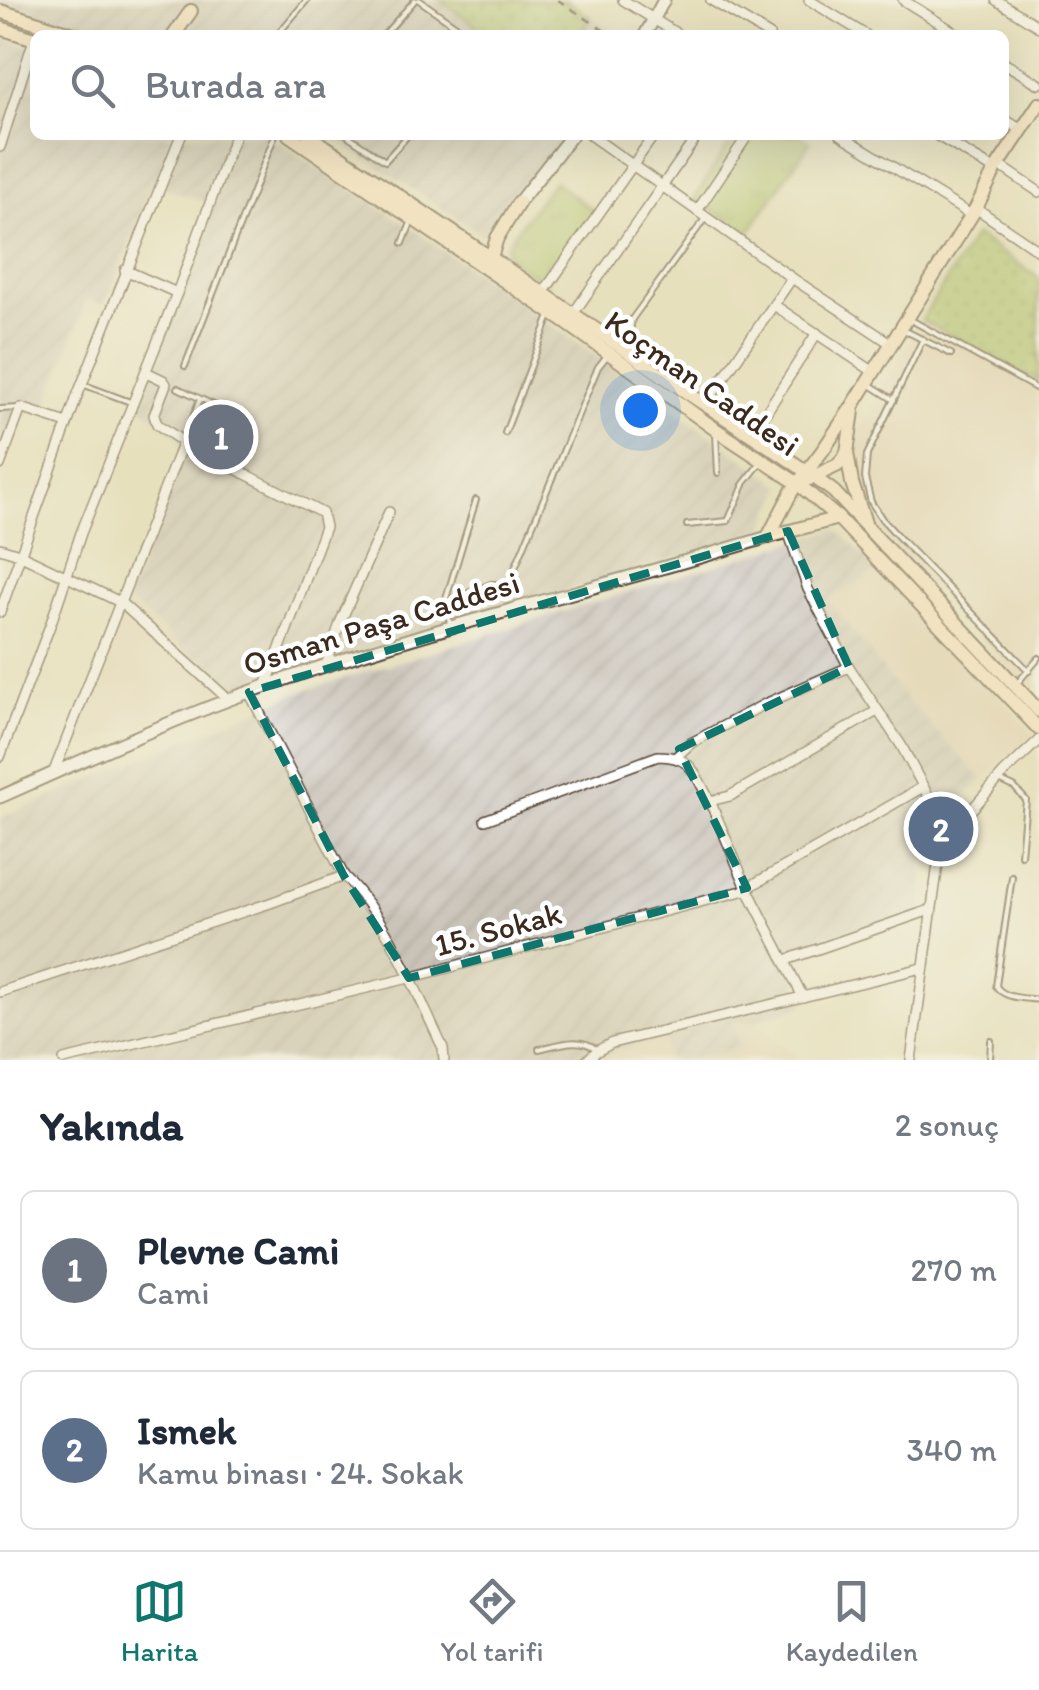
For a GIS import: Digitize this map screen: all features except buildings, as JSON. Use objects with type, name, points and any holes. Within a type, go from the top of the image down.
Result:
[{"type":"main road","points":[[177,30],[191,4]]},
{"type":"main road","points":[[186,30],[191,4]]},
{"type":"main road","points":[[0,11],[61,30]]},
{"type":"main road","points":[[0,28],[30,37]]},
{"type":"main road","points":[[811,474],[1039,104]]},
{"type":"main road","name":"Koçman Caddesi","points":[[296,140],[797,483],[838,518],[1039,729]]},
{"type":"main road","name":"Koçman Caddesi","points":[[316,140],[834,492],[1039,711]]},
{"type":"main road","points":[[470,243],[485,240],[518,202]]},
{"type":"main road","points":[[500,278],[490,268],[490,256],[518,202]]},
{"type":"main road","points":[[854,404],[847,453],[866,527]]},
{"type":"main road","points":[[768,537],[797,483],[838,465],[847,453]]},
{"type":"main road","name":"Osman Paşa Caddesi","points":[[768,537],[838,518]]},
{"type":"street","points":[[624,0],[670,30]]},
{"type":"street","points":[[648,30],[664,0]]},
{"type":"street","points":[[711,0],[762,30]]},
{"type":"street","points":[[809,0],[858,30]]},
{"type":"street","points":[[903,0],[952,30]]},
{"type":"street","points":[[996,0],[1039,27]]},
{"type":"street","points":[[0,147],[30,54]]},
{"type":"street","points":[[1009,66],[1039,84]]},
{"type":"street","points":[[1009,121],[1039,131]]},
{"type":"street","points":[[0,612],[82,384],[179,140]]},
{"type":"street","points":[[0,757],[81,533],[178,292],[232,140]]},
{"type":"street","points":[[518,202],[568,140]]},
{"type":"street","points":[[597,140],[890,343]]},
{"type":"street","points":[[543,293],[650,140]]},
{"type":"street","points":[[574,314],[694,140]]},
{"type":"street","points":[[702,214],[745,140]]},
{"type":"street","points":[[850,140],[1039,250]]},
{"type":"street","points":[[946,140],[1039,192]]},
{"type":"street","points":[[126,270],[178,292]]},
{"type":"street","points":[[705,405],[792,278]]},
{"type":"street","points":[[774,305],[818,333],[871,377]]},
{"type":"street","points":[[751,436],[818,333]]},
{"type":"street","points":[[146,372],[166,384],[154,415],[157,424],[183,442],[322,513],[324,527],[266,686]]},
{"type":"street","points":[[0,465],[21,408],[67,424]]},
{"type":"street","points":[[53,774],[183,442]]},
{"type":"street","points":[[326,666],[340,623],[389,512]]},
{"type":"street","points":[[788,532],[808,590],[849,666],[901,745],[949,836]]},
{"type":"street","name":"Osman Paşa Caddesi","points":[[0,797],[150,731],[266,686],[768,537]]},
{"type":"street","points":[[0,548],[120,602],[229,700]]},
{"type":"street","points":[[676,756],[690,743],[849,666]]},
{"type":"street","points":[[249,692],[344,876],[377,916],[443,1048],[444,1060]]},
{"type":"street","points":[[710,801],[730,796],[877,711]]},
{"type":"street","points":[[911,1060],[930,910],[938,864],[949,836],[1039,740]]},
{"type":"street","points":[[485,820],[658,756],[676,756],[687,762],[710,801],[747,888],[803,997]]},
{"type":"street","name":"15. Sokak","points":[[64,1060],[409,978],[747,888],[923,787]]},
{"type":"street","points":[[0,992],[344,876]]},
{"type":"street","points":[[786,960],[930,910]]},
{"type":"street","points":[[587,1060],[612,1043],[922,968]]},
{"type":"lane","points":[[281,30],[307,0]]},
{"type":"lane","points":[[389,30],[417,0],[462,30]]},
{"type":"lane","points":[[185,366],[273,140]]},
{"type":"lane","points":[[354,140],[385,161],[404,140]]},
{"type":"lane","points":[[630,332],[632,319],[702,214]]},
{"type":"lane","points":[[403,243],[413,218]]},
{"type":"lane","points":[[505,433],[551,312]]},
{"type":"lane","points":[[903,323],[950,354]]},
{"type":"lane","points":[[903,323],[1039,390]]},
{"type":"lane","points":[[923,339],[867,455],[865,478],[871,502],[893,532],[1028,671]]},
{"type":"lane","points":[[517,586],[514,568],[598,368],[610,354]]},
{"type":"lane","points":[[871,377],[894,400]]},
{"type":"lane","points":[[82,384],[133,402]]},
{"type":"lane","points":[[178,388],[243,420],[248,425],[249,437]]},
{"type":"lane","points":[[193,447],[198,434],[192,422],[200,399]]},
{"type":"lane","points":[[0,409],[21,408]]},
{"type":"lane","points":[[715,429],[718,473]]},
{"type":"lane","points":[[687,524],[728,521],[743,485],[762,460]]},
{"type":"lane","points":[[451,628],[445,602],[449,581],[476,500]]},
{"type":"lane","points":[[445,602],[500,584]]},
{"type":"lane","points":[[1016,686],[1039,658]]},
{"type":"lane","points":[[998,780],[1014,786],[1026,800],[1020,856]]},
{"type":"lane","points":[[1012,877],[996,986],[1008,995],[1039,1000]]},
{"type":"lane","points":[[539,1049],[580,1041],[588,1042],[597,1051]]},
{"type":"lane","points":[[990,1060],[992,1041]]},
{"type":"path","points":[[558,0],[603,30]]},
{"type":"highlighted area","points":[[788,531],[849,667],[679,749],[747,888],[409,978],[344,876],[249,692]]},
{"type":"shaded area","points":[[0,0],[440,0],[482,30],[84,30],[0,6]]},
{"type":"shaded area","points":[[591,18],[614,30],[583,30]]},
{"type":"shaded area","points":[[0,37],[30,46],[30,140],[275,140],[398,219],[783,486],[763,532],[232,691],[127,599],[187,445],[139,404],[208,203],[153,184],[105,305],[87,299],[47,404],[31,404],[0,467]]},
{"type":"shaded area","points":[[337,140],[564,140],[483,235]]},
{"type":"shaded area","points":[[921,320],[1039,382],[1039,673],[1031,690],[869,524],[857,470],[856,437]]},
{"type":"shaded area","points":[[836,529],[879,570],[828,600],[908,701],[983,780],[949,809],[923,855],[922,917],[789,957],[805,1005],[756,1021],[732,1023],[741,1048],[669,1060],[664,1038],[608,1053],[598,1060],[0,1060],[0,818],[300,692]]},
{"type":"shaded area","points":[[879,570],[1033,734],[983,780],[908,701],[827,600]]},
{"type":"shaded area","points":[[127,599],[232,691],[71,750]]},
{"type":"shaded area","points":[[756,1021],[800,1060],[680,1060],[740,1048],[731,1023]]},
{"type":"shaded area","points":[[665,1037],[669,1060],[599,1060],[608,1053]]},
{"type":"green space","points":[[440,0],[565,0],[591,18],[583,30],[482,30]]},
{"type":"green space","points":[[732,140],[810,142],[749,232],[694,199]]},
{"type":"green space","points":[[554,181],[596,213],[545,283],[510,259],[506,250],[509,240]]},
{"type":"green space","points":[[975,235],[1039,278],[1039,382],[921,320]]},
{"type":"place","name":"Plevne Cami","points":[[221,437]]},
{"type":"place","name":"Ismek","points":[[941,829]]}]
